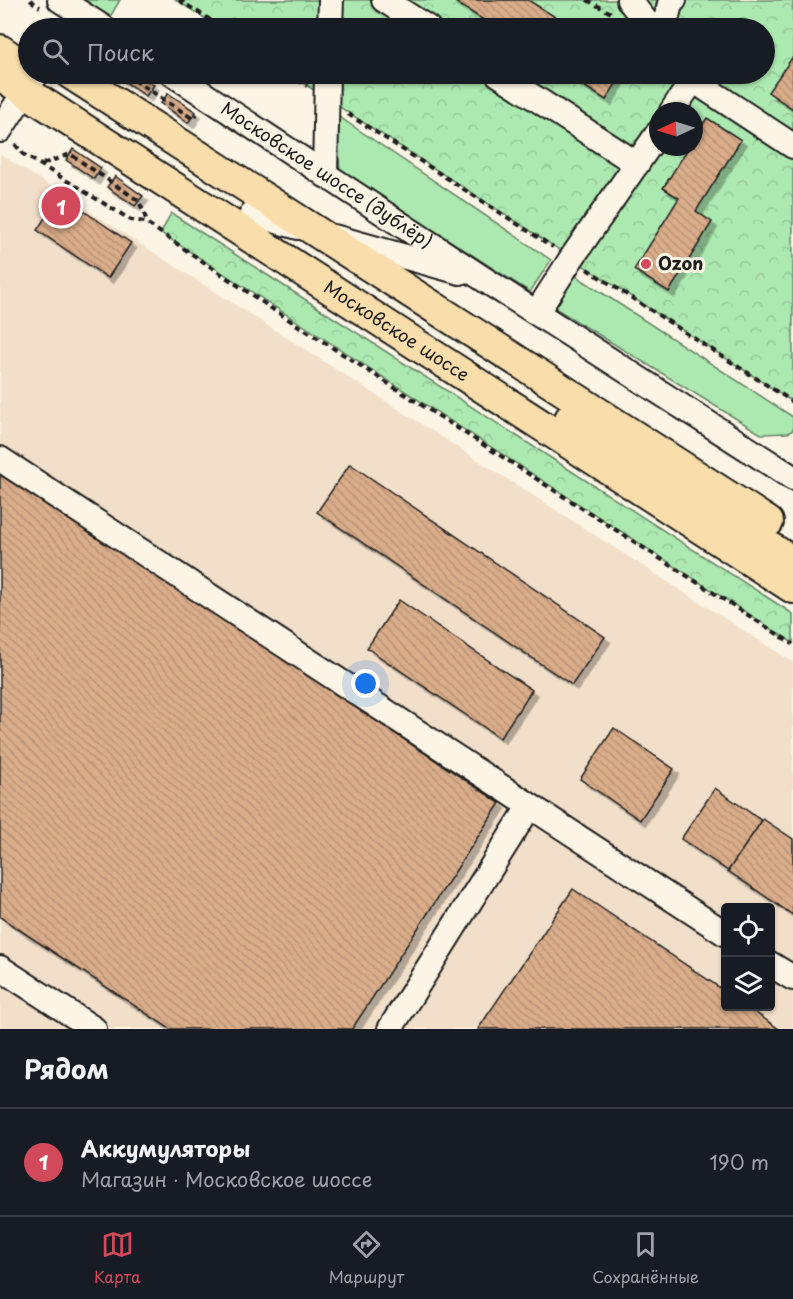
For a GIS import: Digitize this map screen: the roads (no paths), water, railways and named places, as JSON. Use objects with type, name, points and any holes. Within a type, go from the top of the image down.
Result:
[{"type":"main road","points":[[0,28],[18,40]]},
{"type":"main road","name":"Московское шоссе","points":[[0,50],[18,66]]},
{"type":"main road","name":"Московское шоссе","points":[[0,75],[18,76]]},
{"type":"main road","name":"Московское шоссе","points":[[41,84],[793,588]]},
{"type":"main road","name":"Московское шоссе","points":[[42,84],[252,214],[793,562]]},
{"type":"main road","points":[[87,84],[793,538]]},
{"type":"street","points":[[60,0],[88,18]]},
{"type":"street","points":[[330,18],[331,0]]},
{"type":"street","points":[[384,0],[412,18]]},
{"type":"street","points":[[629,0],[643,18]]},
{"type":"street","points":[[666,18],[670,4],[674,0]]},
{"type":"street","points":[[3,125],[27,84]]},
{"type":"street","name":"Московское шоссе (дублёр)","points":[[188,84],[482,278],[788,466]]},
{"type":"street","points":[[324,175],[327,84]]},
{"type":"street","points":[[513,84],[637,164]]},
{"type":"street","points":[[677,102],[686,84]]},
{"type":"street","points":[[700,84],[793,146]]},
{"type":"street","points":[[537,312],[649,146]]},
{"type":"street","name":"Московское шоссе (дублёр)","points":[[252,214],[482,278]]},
{"type":"street","points":[[0,459],[721,931]]},
{"type":"street","points":[[390,1029],[529,807]]},
{"type":"street","points":[[775,967],[793,978]]},
{"type":"street","points":[[0,968],[94,1029]]},
{"type":"place","name":"Аккумуляторы","points":[[61,206]]},
{"type":"place","name":"Ozon","points":[[646,264]]}]
